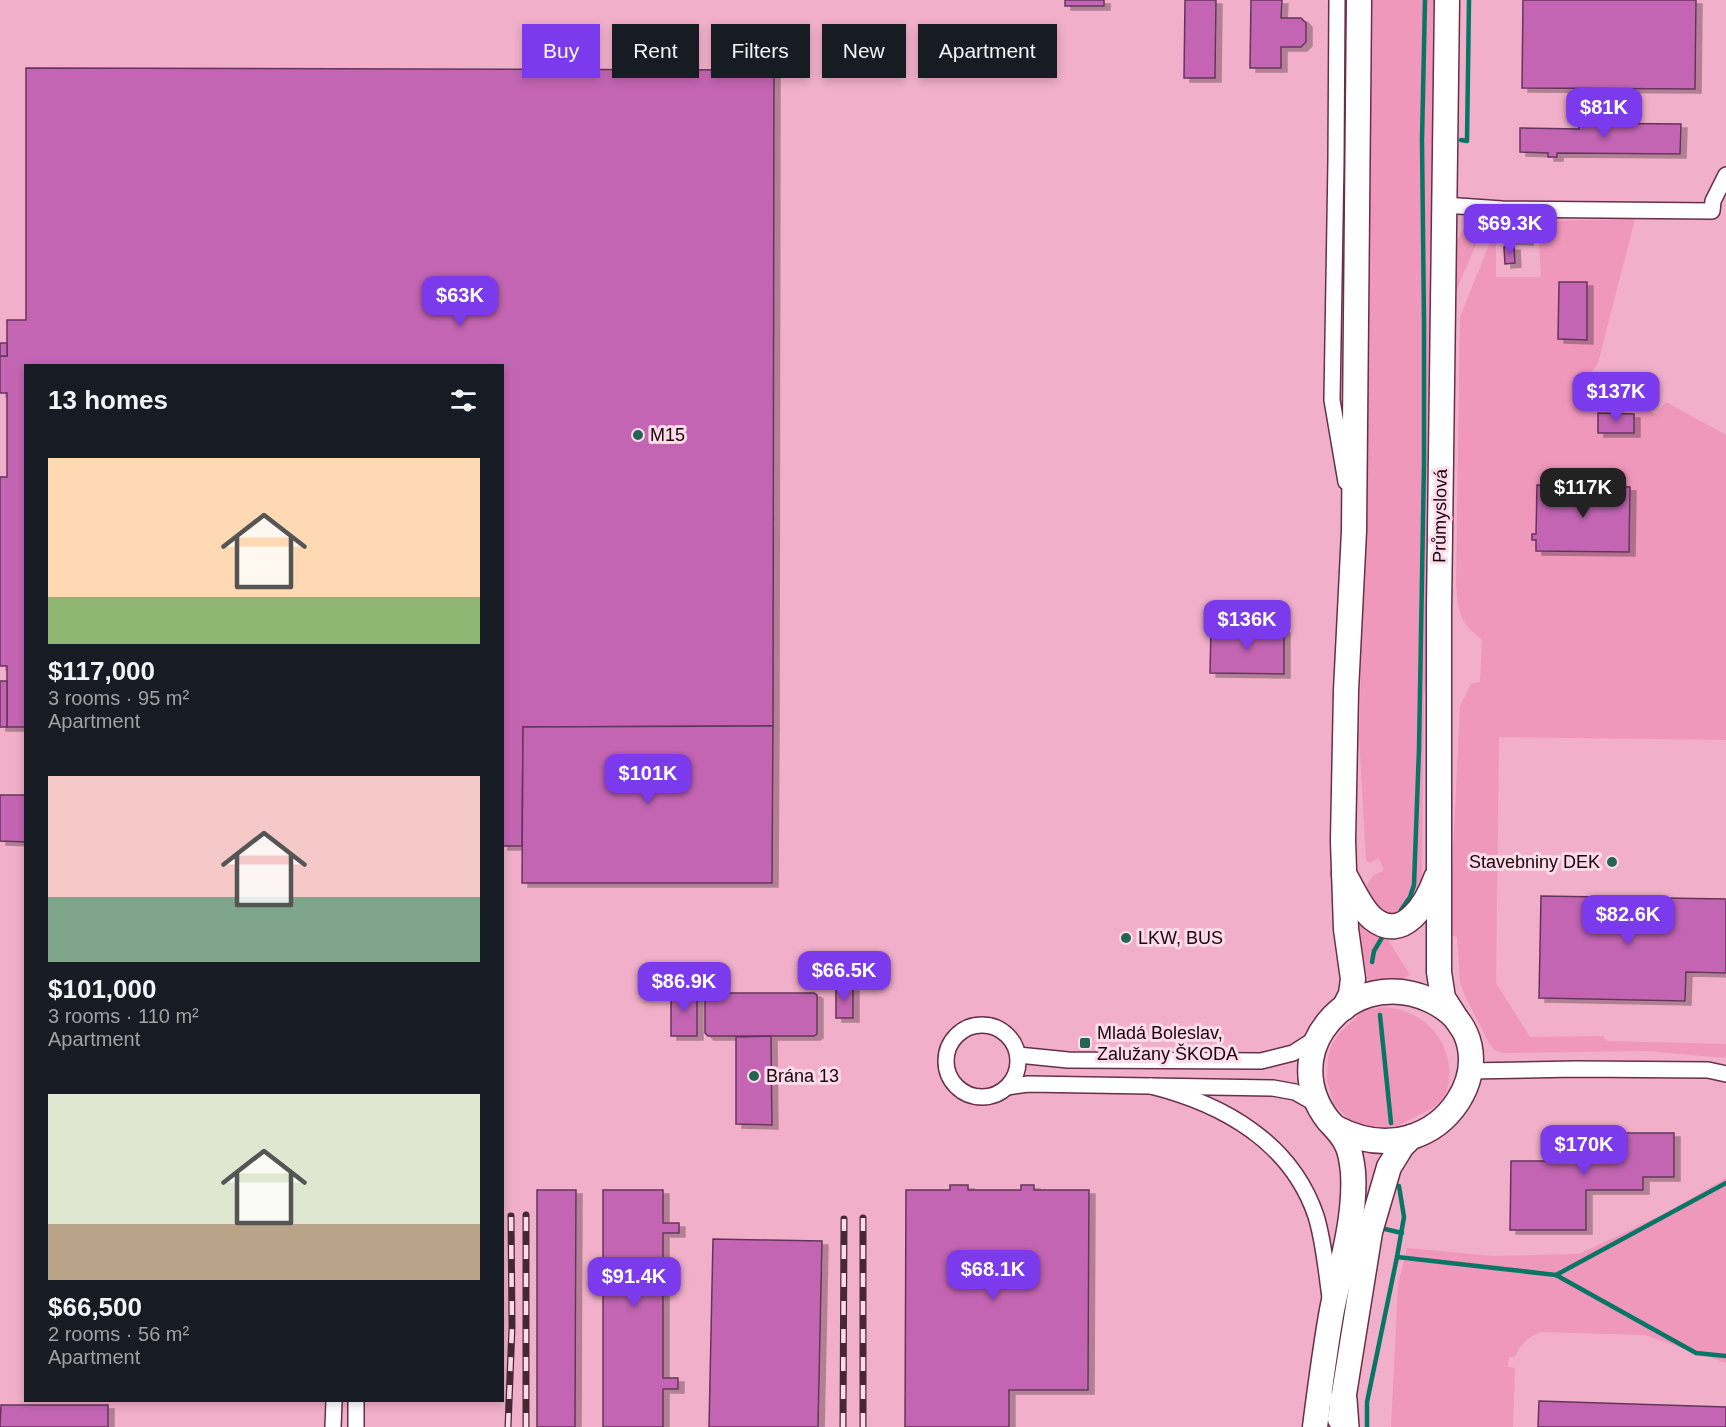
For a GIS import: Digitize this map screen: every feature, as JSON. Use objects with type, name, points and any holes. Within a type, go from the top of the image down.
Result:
[{"type":"highway","points":[[1343,1400],[1345,1427]]},
{"type":"main road","points":[[1344,1008],[1351,994],[1353,979],[1346,929],[1344,873],[1346,691],[1354,531],[1359,0]]},
{"type":"main road","name":"Průmyslová","points":[[1447,0],[1438,610],[1438,864],[1440,986],[1443,998],[1461,1026]]},
{"type":"main road","points":[[1344,873],[1372,918],[1388,925],[1396,925],[1403,924],[1414,917],[1426,902],[1436,879],[1438,864]]},
{"type":"main road","points":[[1315,1427],[1332,1311],[1351,1219],[1353,1184],[1348,1146],[1319,1106],[1311,1083],[1311,1060],[1318,1037],[1329,1021],[1344,1008],[1365,996],[1388,991],[1412,993],[1434,1002],[1461,1026],[1469,1047],[1469,1071],[1462,1096],[1455,1108],[1436,1126],[1411,1137],[1392,1141],[1373,1141],[1336,1128]]},
{"type":"main road","points":[[1339,1427],[1370,1232],[1389,1167],[1398,1151],[1411,1137]]},
{"type":"street","points":[[1337,0],[1332,400],[1354,531]]},
{"type":"street","points":[[1444,205],[1502,209],[1712,211],[1713,201],[1726,175]]},
{"type":"street","points":[[1007,1087],[1018,1067],[1018,1055],[1008,1036],[990,1026],[980,1025],[962,1032],[949,1047],[946,1057],[949,1075],[960,1090],[969,1095],[989,1097],[1007,1087],[1028,1084],[1287,1089],[1319,1106]]},
{"type":"street","points":[[1018,1055],[1068,1060],[1262,1061],[1293,1053],[1318,1037]]},
{"type":"street","points":[[1469,1071],[1708,1070],[1726,1074]]},
{"type":"street","points":[[1150,1086],[1196,1100],[1264,1138],[1279,1152],[1302,1184],[1316,1218],[1321,1235],[1332,1311]]},
{"type":"street","points":[[333,1427],[334,1402]]},
{"type":"street","points":[[356,1402],[356,1427]]},
{"type":"shaded area","points":[[1371,0],[1435,0],[1428,671],[1424,695],[1422,881],[1417,898],[1401,916],[1378,912],[1370,900],[1367,885],[1373,876],[1384,870],[1379,858],[1370,863],[1366,860],[1359,736],[1364,573]]},
{"type":"shaded area","points":[[1635,219],[1598,363],[1591,373],[1583,377],[1656,414],[1666,402],[1726,435],[1726,740],[1499,737],[1496,983],[1530,1037],[1603,1036],[1607,1041],[1726,1044],[1726,1058],[1645,1051],[1503,1053],[1494,1050],[1488,1041],[1464,994],[1460,982],[1457,937],[1449,934],[1460,706],[1471,684],[1480,682],[1482,640],[1464,622],[1458,604],[1456,586],[1460,317],[1491,240],[1496,240],[1496,277],[1541,277],[1539,241],[1542,221]]},
{"type":"shaded area","points":[[1482,221],[1483,228],[1456,291],[1453,291],[1453,259],[1458,238],[1471,224]]},
{"type":"shaded area","points":[[1358,913],[1388,940],[1410,975],[1394,980],[1368,982]]},
{"type":"shaded area","points":[[1383,1007],[1407,1012],[1427,1024],[1442,1043],[1449,1070],[1449,1081],[1445,1095],[1440,1102],[1403,1123],[1390,1136],[1350,1121],[1334,1104],[1327,1081],[1328,1057],[1332,1044],[1341,1032],[1363,1011]]},
{"type":"shaded area","points":[[1726,1178],[1726,1363],[1645,1335],[1541,1332],[1525,1342],[1515,1357],[1509,1357],[1508,1367],[1515,1368],[1513,1427],[1391,1427],[1398,1285],[1407,1248],[1493,1256],[1579,1254],[1668,1212]]},
{"type":"building","points":[[1065,0],[1104,0],[1104,6],[1065,6]]},
{"type":"building","points":[[1185,0],[1216,0],[1215,78],[1184,78]]},
{"type":"building","points":[[1251,0],[1282,0],[1281,18],[1301,18],[1306,23],[1306,42],[1301,47],[1281,47],[1281,68],[1250,68]]},
{"type":"building","points":[[1523,0],[1696,0],[1695,89],[1522,88]]},
{"type":"building","name":"M15","points":[[26,68],[522,69],[522,78],[600,78],[600,70],[612,70],[612,78],[699,78],[699,70],[711,70],[711,78],[774,78],[773,726],[523,727],[522,846],[504,846],[504,364],[24,364],[24,727],[7,727],[7,666],[0,666],[0,477],[7,477],[7,393],[0,393],[0,356],[7,356],[7,320],[26,320]]},
{"type":"building","points":[[1579,123],[1681,124],[1680,154],[1557,153],[1557,157],[1548,157],[1548,153],[1520,152],[1520,128],[1579,129]]},
{"type":"building","points":[[1526,232],[1527,241],[1508,240],[1508,233]]},
{"type":"building","points":[[1514,246],[1515,263],[1505,264],[1504,247]]},
{"type":"building","points":[[1559,282],[1587,282],[1587,340],[1558,339]]},
{"type":"building","points":[[0,343],[7,343],[7,356],[0,356]]},
{"type":"building","points":[[1598,413],[1634,414],[1634,433],[1598,433]]},
{"type":"building","points":[[1537,485],[1630,487],[1629,552],[1536,551],[1536,540],[1532,540],[1532,534],[1536,534]]},
{"type":"building","points":[[1211,628],[1284,629],[1284,674],[1210,673]]},
{"type":"building","points":[[0,681],[7,681],[7,727],[0,727]]},
{"type":"building","points":[[773,726],[772,883],[522,883],[523,727]]},
{"type":"building","points":[[0,795],[24,795],[24,842],[0,841]]},
{"type":"building","points":[[1541,896],[1726,899],[1726,973],[1686,972],[1685,1001],[1539,998]]},
{"type":"building","points":[[836,987],[853,987],[853,1018],[836,1018]]},
{"type":"building","points":[[671,989],[697,989],[697,1036],[671,1036]]},
{"type":"building","points":[[708,993],[814,993],[817,995],[817,1034],[814,1036],[708,1036],[705,1033],[705,995]]},
{"type":"building","name":"Brána 13","points":[[771,1036],[772,1125],[736,1124],[736,1037]]},
{"type":"building","points":[[1555,1133],[1674,1133],[1674,1177],[1643,1177],[1643,1190],[1586,1190],[1586,1230],[1510,1230],[1511,1161],[1556,1161]]},
{"type":"building","points":[[950,1185],[968,1185],[968,1190],[1021,1190],[1021,1185],[1034,1185],[1034,1190],[1089,1190],[1088,1390],[1009,1390],[1009,1427],[905,1427],[906,1190],[950,1190]]},
{"type":"building","points":[[537,1190],[576,1190],[575,1427],[537,1427]]},
{"type":"building","points":[[603,1190],[663,1190],[663,1223],[679,1223],[679,1233],[663,1233],[663,1378],[678,1378],[678,1389],[663,1389],[663,1427],[603,1427]]},
{"type":"building","points":[[713,1239],[822,1241],[818,1427],[709,1427]]},
{"type":"building","points":[[1539,1401],[1726,1407],[1726,1427],[1538,1427]]},
{"type":"building","points":[[1,1405],[108,1405],[108,1427],[0,1427]]},
{"type":"waterway","points":[[1401,910],[1410,897],[1414,885],[1419,749],[1424,463],[1422,140],[1425,0]]},
{"type":"waterway","points":[[1461,140],[1467,141],[1469,0]]},
{"type":"waterway","points":[[1372,962],[1374,951],[1383,936]]},
{"type":"waterway","points":[[1380,1015],[1391,1123]]},
{"type":"waterway","points":[[1367,1427],[1367,1402],[1397,1257],[1556,1275],[1726,1183]]},
{"type":"waterway","points":[[1397,1257],[1404,1217],[1399,1186]]},
{"type":"waterway","points":[[1385,1229],[1402,1233]]},
{"type":"waterway","points":[[1556,1275],[1696,1353],[1726,1356]]},
{"type":"railway","points":[[526,1215],[526,1427]]},
{"type":"railway","points":[[508,1427],[512,1327],[511,1216]]},
{"type":"railway","points":[[863,1218],[863,1427]]},
{"type":"railway","points":[[843,1427],[844,1219]]},
{"type":"place","name":"M15","points":[[638,435]]},
{"type":"place","name":"Stavebniny DEK","points":[[1612,862]]},
{"type":"place","name":"LKW, BUS","points":[[1126,938]]},
{"type":"place","name":"Mladá Boleslav, Zalužany ŠKODA","points":[[1085,1043]]},
{"type":"place","name":"Brána 13","points":[[754,1076]]}]
